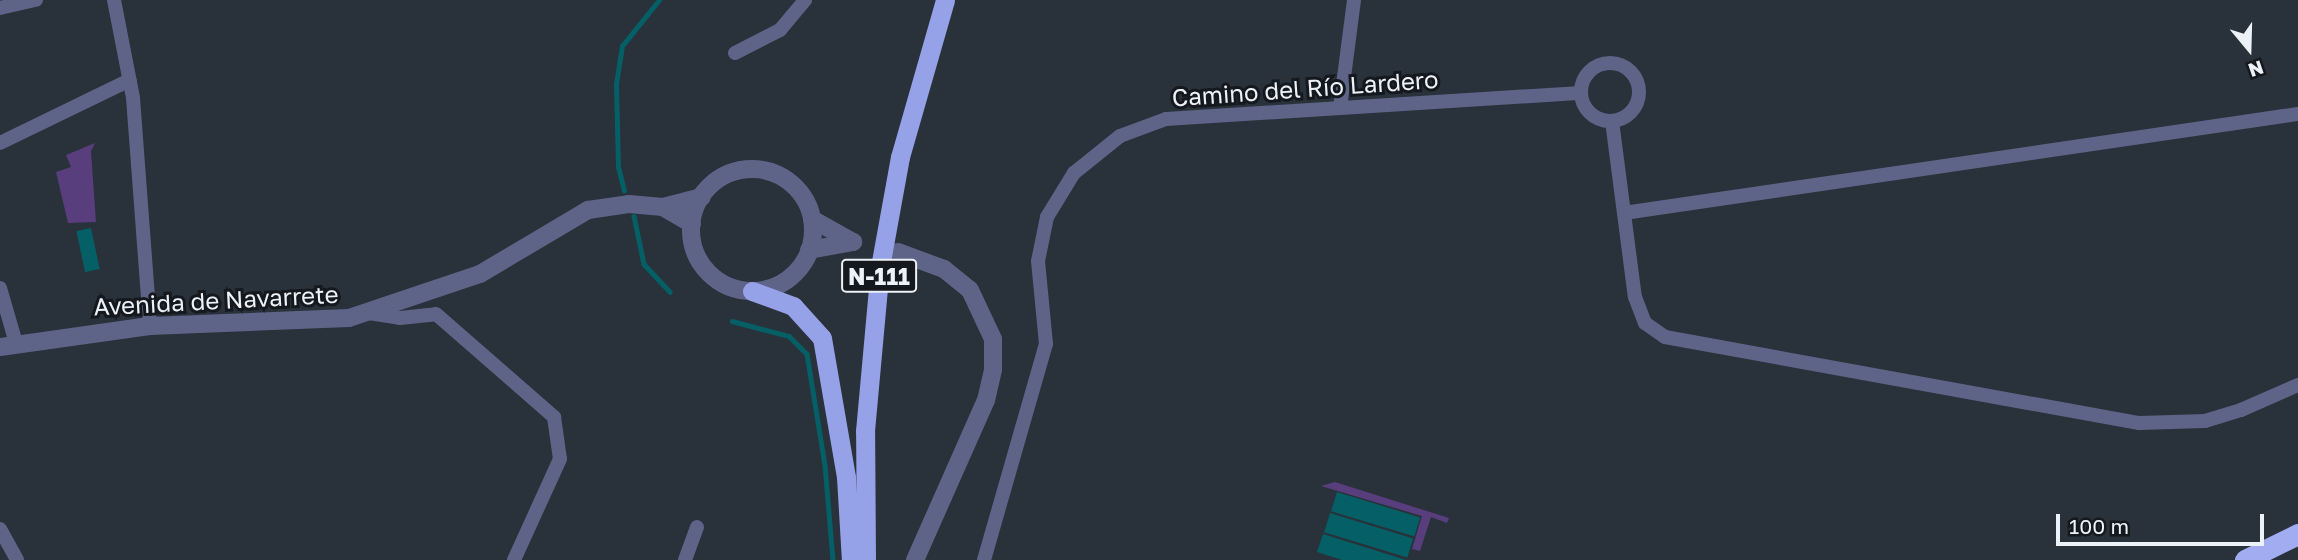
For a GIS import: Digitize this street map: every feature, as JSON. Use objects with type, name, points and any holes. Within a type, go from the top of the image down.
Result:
[{"type":"highway","name":"N-111","points":[[866,560],[866,418],[880,267],[900,157],[945,0]]},
{"type":"highway","points":[[752,291],[793,306],[822,338],[846,477],[851,560]]},
{"type":"highway","points":[[2245,560],[2298,534]]},
{"type":"street","points":[[0,8],[36,0]]},
{"type":"street","points":[[114,0],[130,80],[150,326]]},
{"type":"street","points":[[735,53],[772,35],[805,0]]},
{"type":"street","points":[[1340,108],[1354,0]]},
{"type":"street","points":[[1605,63],[1625,67],[1633,74],[1639,93],[1631,112],[1612,121],[1587,110],[1581,93],[1587,74],[1605,63]]},
{"type":"street","points":[[0,143],[130,80]]},
{"type":"street","name":"Camino del Río Lardero","points":[[984,560],[1046,344],[1038,261],[1047,217],[1074,173],[1120,136],[1166,119],[1581,93]]},
{"type":"street","points":[[1624,213],[2298,114]]},
{"type":"street","points":[[1612,121],[1640,314],[1665,337],[2138,423],[2205,421],[2241,411],[2298,384]]},
{"type":"street","points":[[663,208],[702,197],[728,175],[762,170],[782,177],[798,190],[812,219],[809,250],[791,277],[771,288],[752,291],[726,285],[708,271],[695,252],[692,225],[702,197]]},
{"type":"street","name":"Avenida de Navarrete","points":[[8,345],[150,326],[323,322],[369,313],[480,274],[588,210],[629,204],[663,208]]},
{"type":"street","points":[[663,208],[692,225]]},
{"type":"street","points":[[809,250],[861,244],[812,219]]},
{"type":"street","points":[[898,252],[944,269],[970,290],[993,339],[993,370],[986,400],[915,560]]},
{"type":"street","points":[[0,288],[8,345]]},
{"type":"street","points":[[369,313],[400,318],[436,314],[554,417],[560,459],[514,560]]},
{"type":"street","points":[[685,560],[697,527]]},
{"type":"street","points":[[0,529],[17,560]]},
{"type":"shaded area","points":[[95,143],[91,151],[96,222],[68,223],[56,172],[71,167],[66,155]]},
{"type":"shaded area","points":[[1335,482],[1449,518],[1447,523],[1431,517],[1420,551],[1412,549],[1422,516],[1321,486]]},
{"type":"water","points":[[91,228],[100,269],[85,272],[76,231]]},
{"type":"water","points":[[1337,492],[1420,517],[1414,537],[1331,511]]},
{"type":"water","points":[[1330,513],[1413,538],[1407,558],[1324,532]]},
{"type":"water","points":[[1323,534],[1406,560],[1342,560],[1317,552]]},
{"type":"waterway","points":[[624,191],[618,167],[616,84],[622,46],[659,0]]},
{"type":"waterway","points":[[634,216],[644,264],[670,292]]},
{"type":"waterway","points":[[732,321],[789,336],[807,354],[825,465],[833,560]]}]
